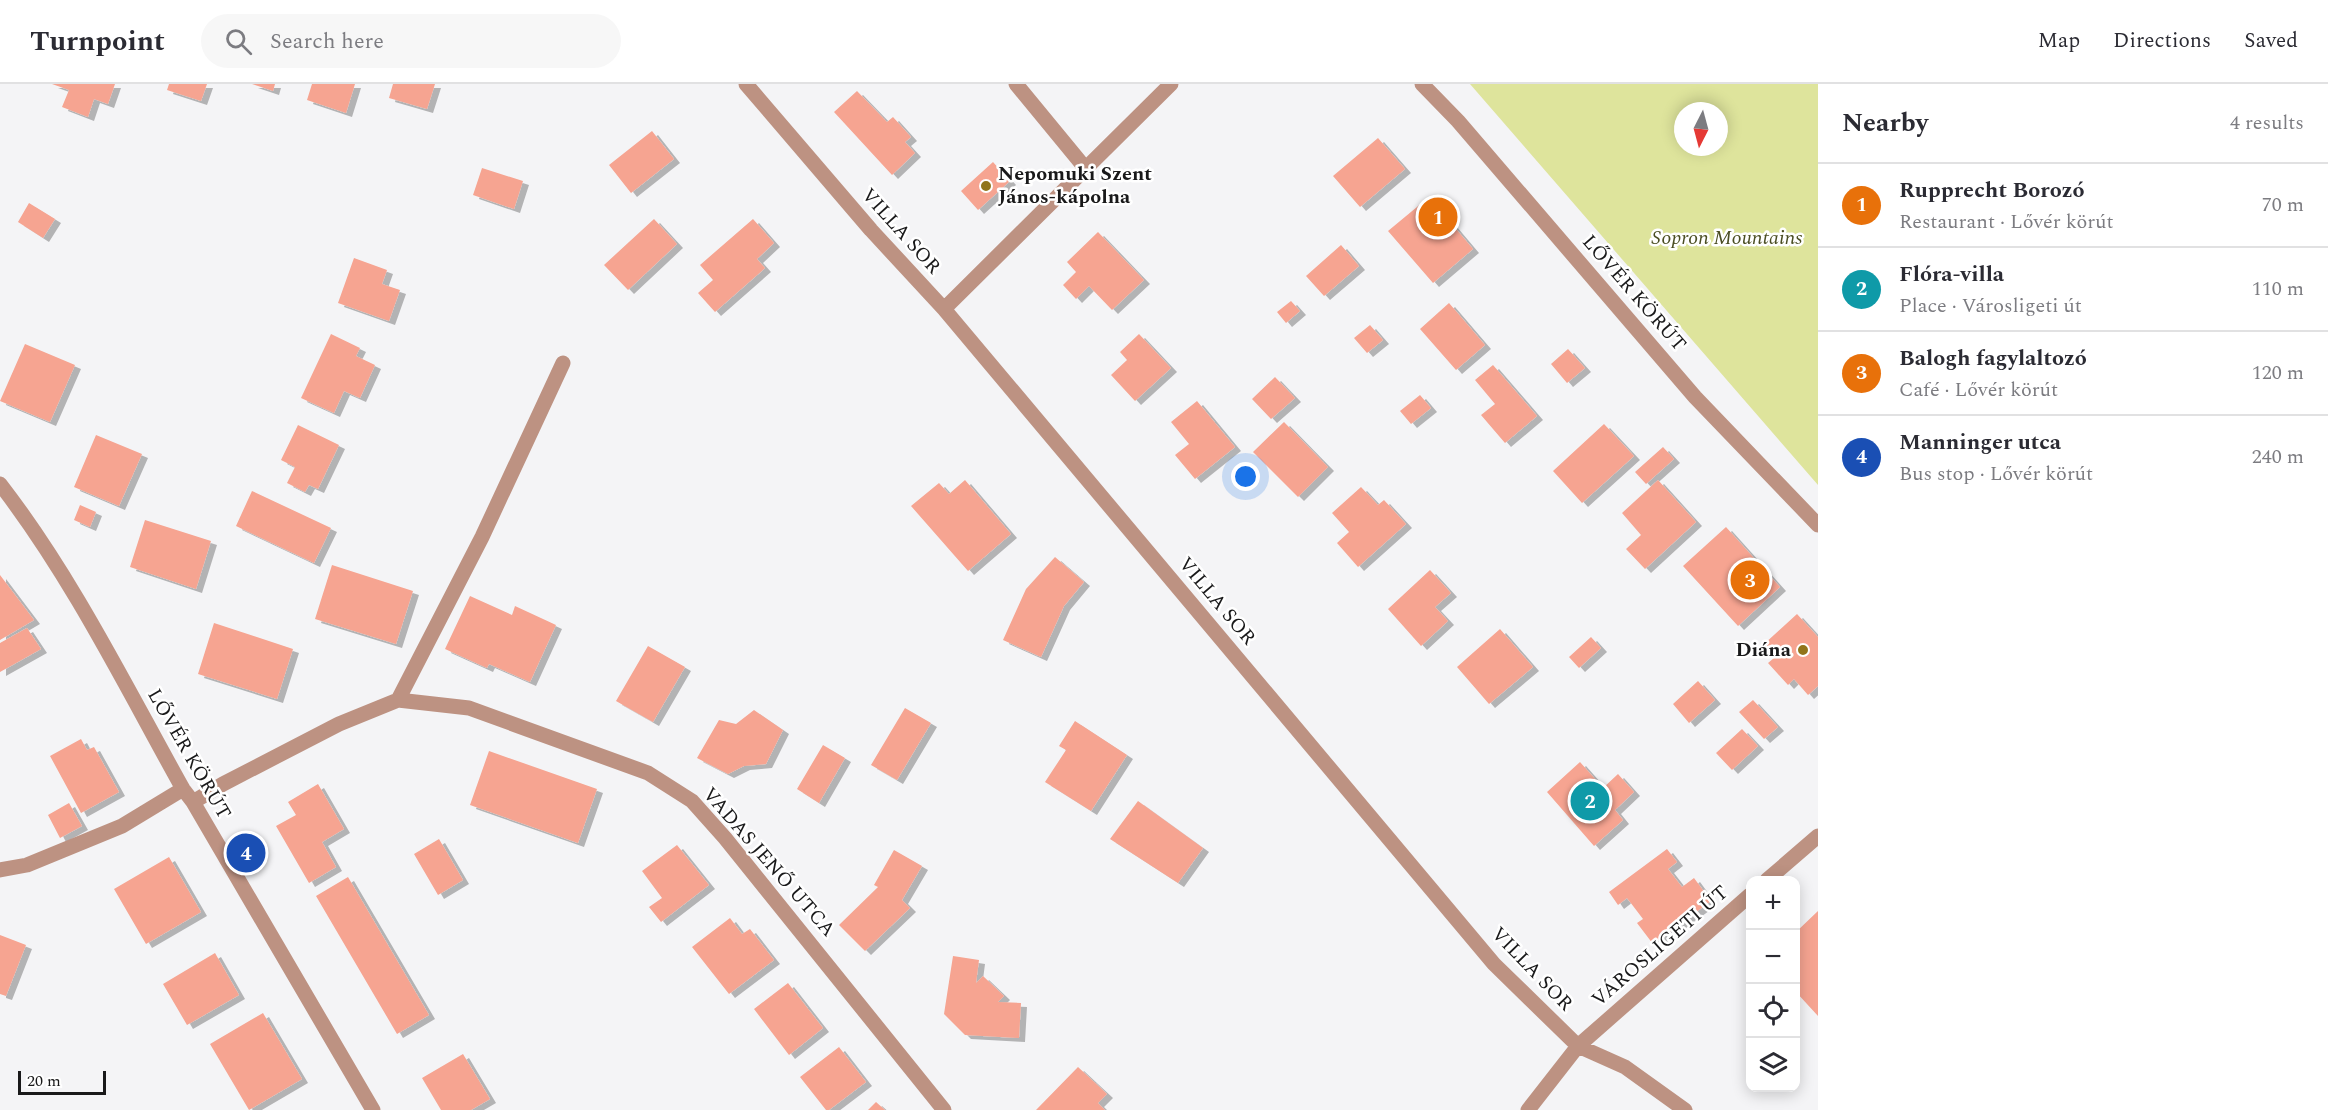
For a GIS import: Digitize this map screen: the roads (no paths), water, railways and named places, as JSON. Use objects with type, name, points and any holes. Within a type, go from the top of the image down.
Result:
[{"type":"street","name":"VILLA SOR","points":[[746,84],[871,230],[944,309],[1494,963],[1578,1046],[1625,1067],[1685,1110]]},
{"type":"street","points":[[1016,84],[1086,169]]},
{"type":"street","points":[[944,309],[1171,84]]},
{"type":"street","name":"LŐVÉR KÖRÚT","points":[[1422,84],[1458,122],[1695,397],[1818,525]]},
{"type":"street","points":[[398,700],[482,537],[563,363]]},
{"type":"street","name":"LŐVÉR KÖRÚT","points":[[0,484],[24,515],[72,593],[373,1110]]},
{"type":"street","name":"VADAS JENŐ UTCA","points":[[0,870],[27,865],[122,826],[188,795],[223,784],[339,724],[398,700],[469,708],[648,773],[692,801],[793,921],[944,1110]]},
{"type":"street","points":[[1772,876],[1818,836]]},
{"type":"street","name":"VÁROSLIGETI ÚT","points":[[1528,1110],[1578,1046],[1746,899]]},
{"type":"place","name":"Nepomuki Szent János-kápolna","points":[[986,186]]},
{"type":"place","name":"Rupprecht Borozó","points":[[1438,217]]},
{"type":"place","name":"Balogh fagylaltozó","points":[[1750,580]]},
{"type":"place","name":"Diána","points":[[1803,650]]},
{"type":"place","name":"Flóra-villa","points":[[1590,801]]},
{"type":"place","name":"Manninger utca","points":[[246,853]]},
{"type":"park label","name":"Sopron Mountains","points":[[1727,238]]}]
